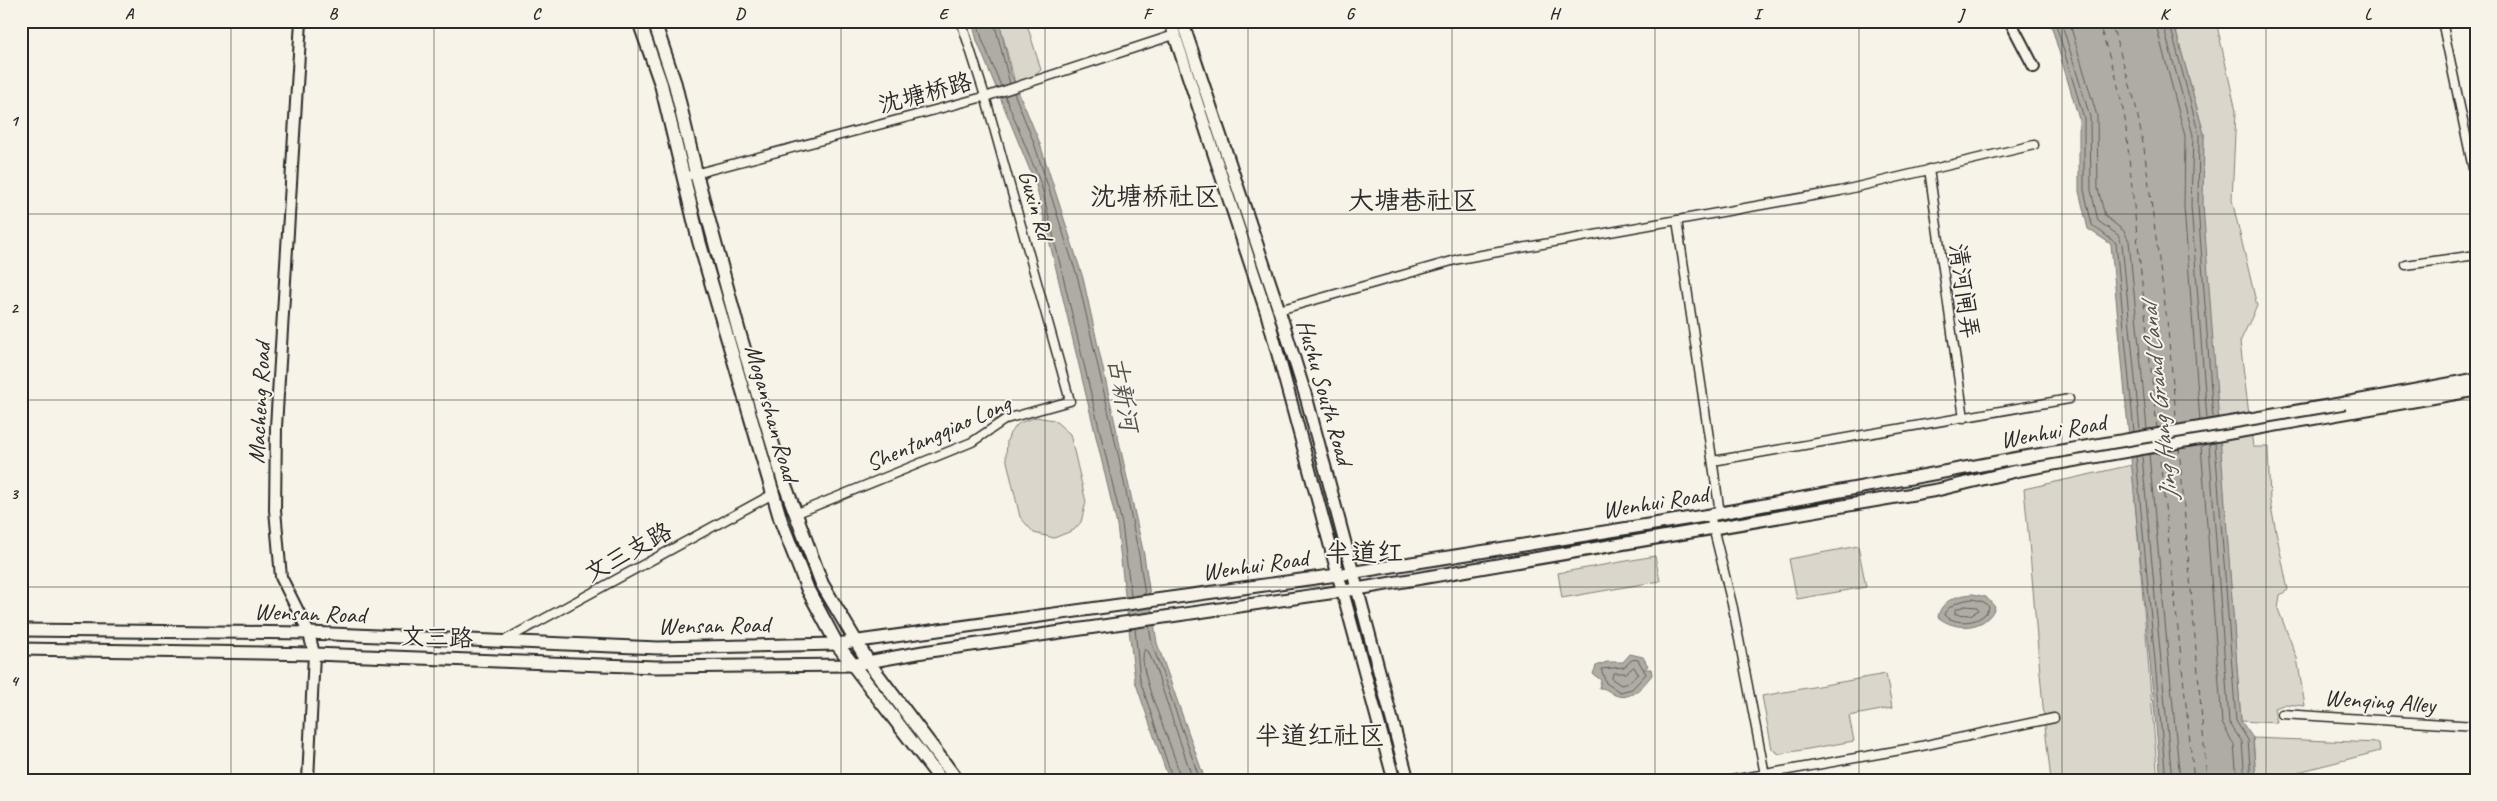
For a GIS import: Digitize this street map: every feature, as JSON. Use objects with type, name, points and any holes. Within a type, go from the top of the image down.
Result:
[{"type":"main road","name":"Moganshan Road","points":[[639,21],[661,84],[698,241],[781,521],[808,590],[837,644],[851,665],[941,780]]},
{"type":"main road","name":"Moganshan Road","points":[[654,21],[674,84],[739,332],[795,514],[822,584],[854,641],[869,663],[957,780]]},
{"type":"main road","name":"Hushu South Road","points":[[1170,21],[1180,30],[1279,310],[1307,400],[1408,780]]},
{"type":"main road","name":"Hushu South Road","points":[[1180,30],[1267,314],[1394,780]]},
{"type":"main road","name":"Wenhui Road","points":[[2346,408],[2476,379]]},
{"type":"main road","name":"Wenhui Road","points":[[837,644],[1154,602],[1337,575],[2019,464],[2346,408],[2476,390]]},
{"type":"main road","name":"Wenhui Road","points":[[851,665],[923,652],[1357,589],[1937,490],[2019,464]]},
{"type":"main road","name":"Wensan Road","points":[[21,630],[309,633],[658,648],[837,644]]},
{"type":"main road","name":"文三路","points":[[21,649],[314,654],[656,667],[851,665]]},
{"type":"street","name":"Macheng Road","points":[[301,21],[277,417],[274,510],[281,577],[309,633],[314,654],[308,780]]},
{"type":"street","name":"Guxin Rd","points":[[960,21],[988,95],[1070,401]]},
{"type":"street","points":[[1180,30],[1190,21]]},
{"type":"street","points":[[2010,21],[2034,67]]},
{"type":"street","points":[[2442,21],[2476,183]]},
{"type":"street","name":"沈塘桥路","points":[[683,177],[1023,85],[1180,30]]},
{"type":"street","points":[[1279,310],[1459,259],[1840,191],[2034,145]]},
{"type":"street","name":"清河闸弄","points":[[1929,169],[1964,418]]},
{"type":"street","points":[[1676,220],[1713,461],[1714,528],[1733,608],[1766,776]]},
{"type":"street","points":[[2406,265],[2476,255]]},
{"type":"street","points":[[1713,461],[2069,399]]},
{"type":"street","name":"Shentangqiao Long","points":[[795,514],[972,442],[1006,419],[1070,401]]},
{"type":"street","name":"文三支路","points":[[501,642],[773,494]]},
{"type":"street","name":"Wenqing Alley","points":[[2282,714],[2476,726]]},
{"type":"street","points":[[1732,780],[1766,776],[1912,748],[2054,718]]},
{"type":"shaded area","points":[[999,21],[1026,21],[1041,70],[1032,78],[1015,83]]},
{"type":"shaded area","points":[[2173,21],[2216,21],[2236,111],[2232,200],[2257,306],[2240,342],[2253,447],[2268,447],[2270,502],[2288,590],[2280,595],[2278,609],[2297,658],[2305,706],[2286,704],[2274,708],[2277,723],[2241,721],[2202,205],[2204,134]]},
{"type":"shaded area","points":[[1036,417],[1054,420],[1070,434],[1086,502],[1081,522],[1074,530],[1054,538],[1034,533],[1020,517],[1006,457],[1007,441],[1010,433],[1019,423]]},
{"type":"shaded area","points":[[2132,465],[2158,780],[2051,780],[2024,489]]},
{"type":"shaded area","points":[[1858,546],[1866,587],[1797,599],[1789,559]]},
{"type":"shaded area","points":[[1655,556],[1660,581],[1562,598],[1558,573]]},
{"type":"shaded area","points":[[1886,674],[1892,708],[1849,716],[1854,741],[1779,754],[1772,749],[1762,696]]},
{"type":"shaded area","points":[[2253,738],[2379,743],[2380,751],[2298,772],[2295,780],[2256,780]]},
{"type":"water","points":[[972,21],[999,21],[1011,74],[1039,141],[1083,278],[1144,555],[1157,643],[1205,780],[1169,780],[1135,681],[1117,525],[1036,185],[977,41]]},
{"type":"water","name":"Jing Hang Grand Canal","points":[[2050,21],[2173,21],[2204,134],[2203,205],[2241,721],[2253,738],[2256,780],[2161,780],[2111,244],[2088,229],[2079,191],[2079,119]]},
{"type":"water","points":[[1973,594],[1986,597],[1995,607],[1985,621],[1969,626],[1961,626],[1952,625],[1938,617],[1946,603],[1962,596]]},
{"type":"water","points":[[1630,654],[1643,657],[1648,666],[1644,669],[1651,669],[1652,675],[1644,684],[1635,692],[1625,696],[1619,696],[1599,688],[1601,680],[1593,674],[1596,666],[1607,662],[1623,662]]},
{"type":"ferry route","points":[[2098,21],[2116,77],[2125,119],[2157,428]]},
{"type":"ferry route","points":[[2108,21],[2114,32],[2135,102],[2144,148],[2167,320],[2177,426]]},
{"type":"ferry route","points":[[2179,447],[2207,780]]},
{"type":"ferry route","points":[[2159,450],[2194,780]]},
{"type":"district","name":"沈塘桥社区","points":[[1155,196]]},
{"type":"district","name":"大塘巷社区","points":[[1413,200]]},
{"type":"district","name":"半道红","points":[[1364,552]]},
{"type":"district","name":"半道红社区","points":[[1320,735]]},
{"type":"water label","name":"古新河","points":[[1123,394]]}]
